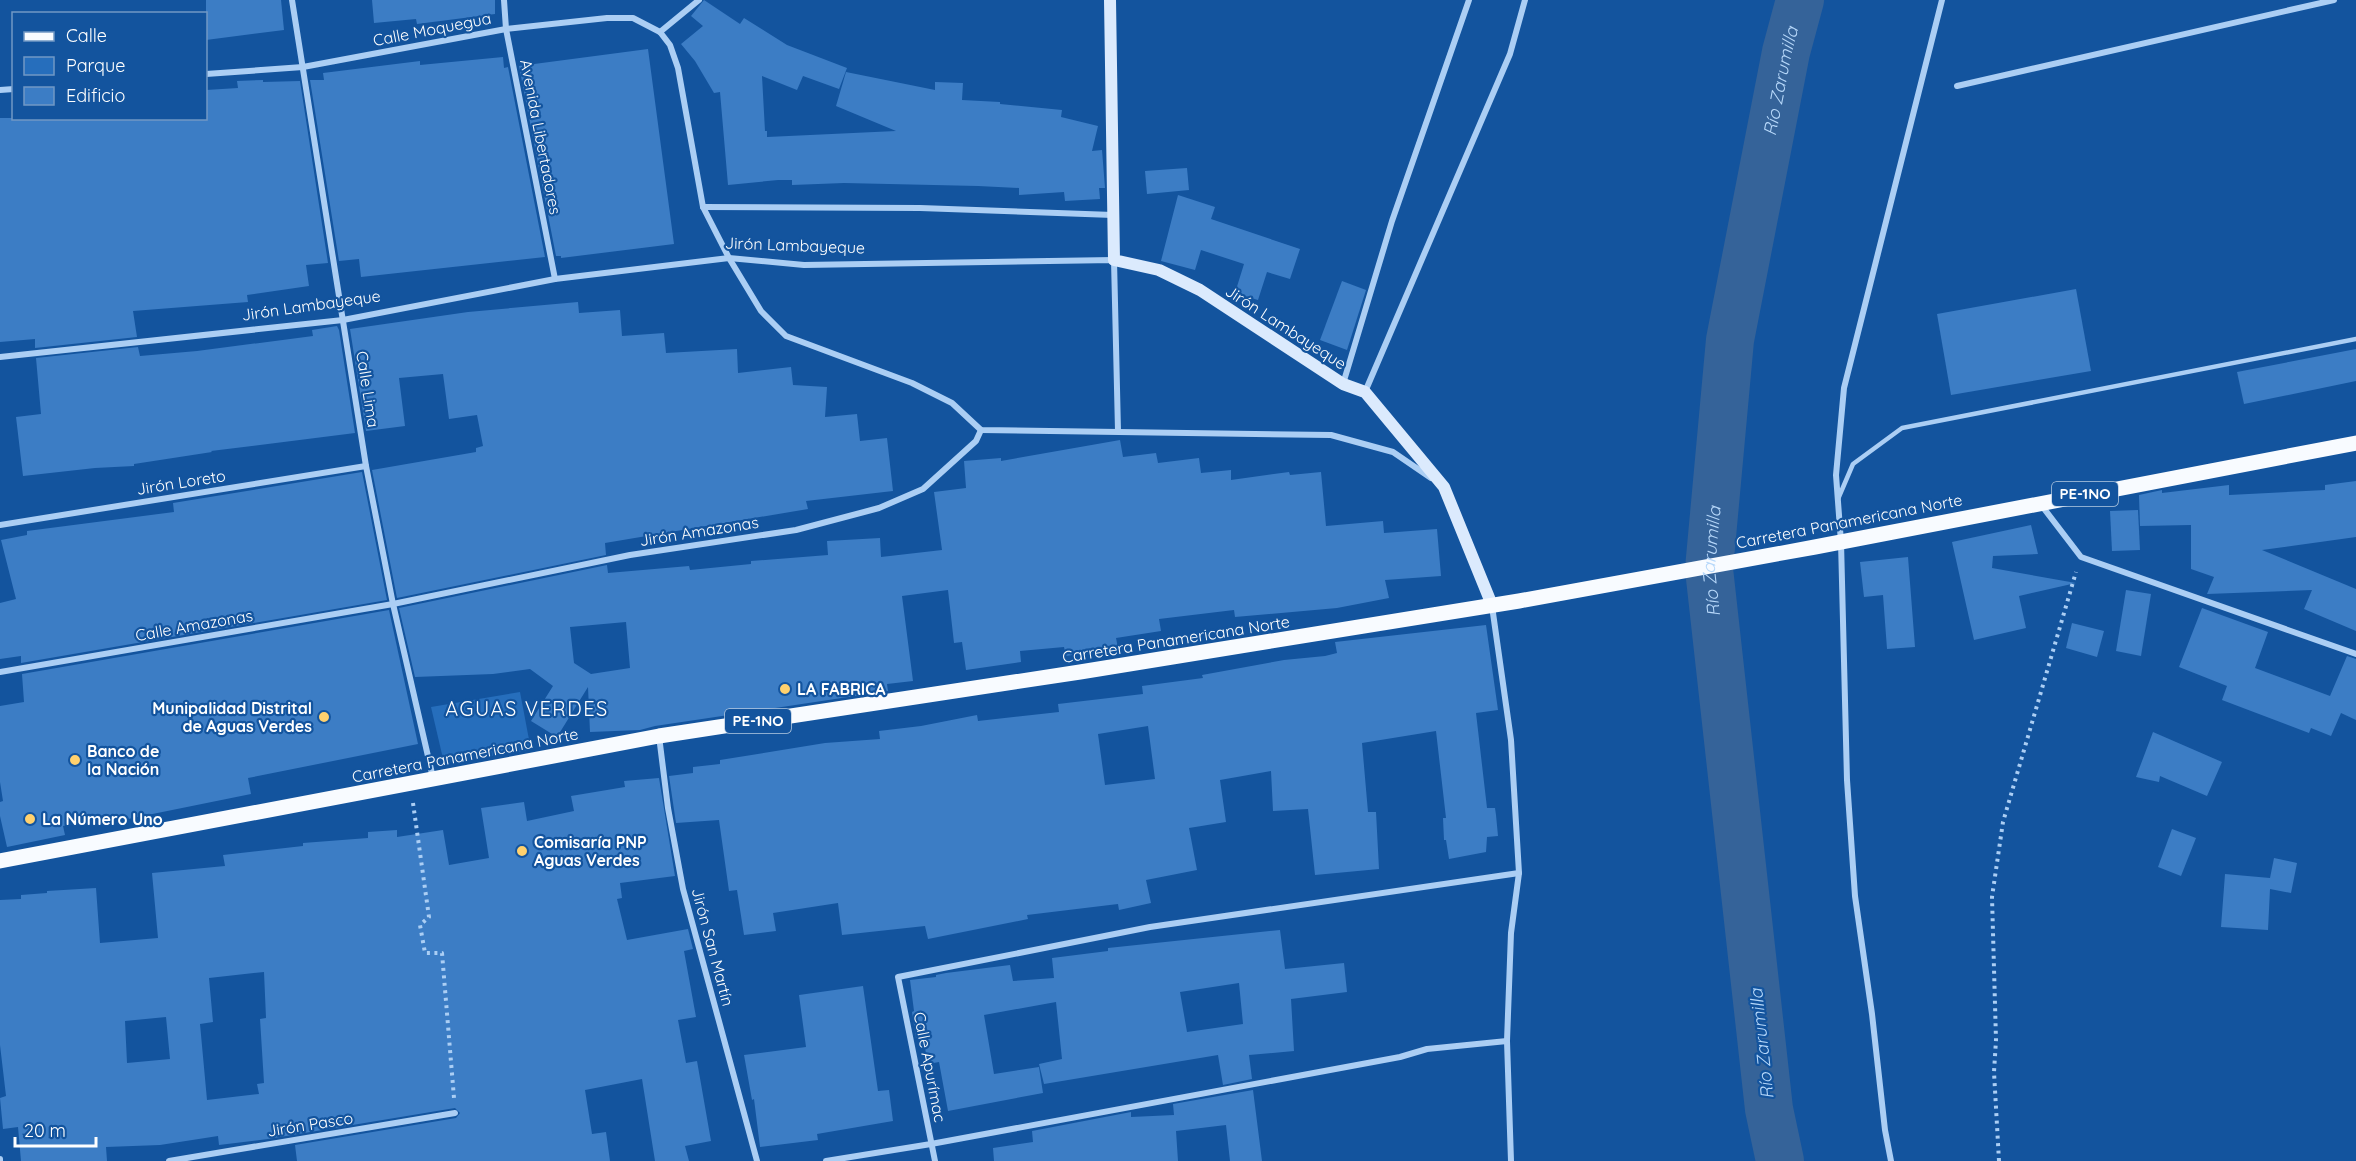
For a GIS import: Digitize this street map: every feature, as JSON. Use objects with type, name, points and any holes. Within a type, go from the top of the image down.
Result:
[{"type":"main road","name":"Carretera Panamericana Norte","points":[[0,861],[659,736],[1519,601],[1815,547],[2356,443]]},
{"type":"street","name":"Calle Lima","points":[[292,0],[366,466],[393,604],[434,779]]},
{"type":"street","name":"Avenida Libertadores","points":[[504,0],[506,29],[555,279]]},
{"type":"street","points":[[699,0],[660,32],[670,45],[678,68],[703,207],[729,258],[761,311],[786,336],[912,383],[952,403],[981,430],[1331,435],[1393,452],[1444,487]]},
{"type":"street","points":[[1343,384],[1392,221],[1469,0]]},
{"type":"street","points":[[1511,1161],[1507,1041],[1511,933],[1519,873],[1511,740],[1492,605],[1444,487],[1365,392],[1510,54],[1525,0]]},
{"type":"street","points":[[1891,1161],[1855,896],[1847,780],[1841,542],[1836,475],[1844,388],[1942,0]]},
{"type":"street","points":[[1957,86],[2334,0]]},
{"type":"street","points":[[1107,1],[1118,431]]},
{"type":"street","name":"Calle Moquegua","points":[[207,74],[303,67],[506,29],[633,18],[660,32]]},
{"type":"street","points":[[703,207],[920,208],[1114,215]]},
{"type":"street","name":"Jirón Lambayeque","points":[[0,357],[343,320],[555,279],[729,258],[804,265],[1114,260],[1159,270],[1200,290],[1343,384],[1365,392]]},
{"type":"street","name":"Jirón Amazonas","points":[[393,604],[630,555],[796,530],[879,508],[923,489],[976,441],[981,430]]},
{"type":"street","name":"Jirón Loreto","points":[[0,525],[366,466]]},
{"type":"street","points":[[2040,503],[2081,557],[2356,654]]},
{"type":"street","name":"Calle Amazonas","points":[[0,672],[393,604]]},
{"type":"street","name":"Jirón San Martín","points":[[659,736],[668,808],[683,889],[757,1161]]},
{"type":"street","name":"Calle Apurímac","points":[[935,1161],[898,977],[1150,927],[1519,873]]},
{"type":"street","points":[[826,1161],[932,1144],[1400,1057],[1427,1049],[1507,1041]]},
{"type":"street","name":"Jirón Pasco","points":[[169,1161],[455,1113]]},
{"type":"lane","points":[[1838,501],[1853,464],[1902,428],[2356,339]]},
{"type":"path","points":[[1999,1161],[1994,1072],[1996,1040],[1992,897],[2003,822],[2081,557]]},
{"type":"path","points":[[410,784],[429,917],[420,925],[425,953],[442,952],[455,1113]]},
{"type":"green space","points":[[520,692],[531,750],[444,763],[431,707]]},
{"type":"building","points":[[206,0],[281,0],[284,30],[207,40]]},
{"type":"building","points":[[372,0],[495,0],[495,14],[417,24],[416,19],[374,23]]},
{"type":"building","points":[[704,0],[740,24],[744,18],[787,45],[847,68],[839,89],[803,76],[797,90],[762,76],[767,137],[896,131],[836,106],[846,72],[935,90],[935,82],[963,83],[962,100],[1062,110],[1061,117],[1098,126],[1092,151],[1102,150],[1105,188],[1099,188],[1100,199],[1065,201],[1064,192],[1019,195],[1019,188],[978,186],[844,183],[792,185],[792,180],[728,185],[720,92],[714,93],[695,61],[681,44],[703,26],[691,16]]},
{"type":"building","points":[[648,49],[674,244],[561,258],[561,256],[556,256],[519,66]]},
{"type":"building","points":[[503,57],[504,68],[508,67],[545,257],[361,277],[359,259],[339,261],[310,80],[324,80],[323,73],[420,61],[420,65]]},
{"type":"building","points":[[237,81],[300,81],[328,263],[306,265],[309,286],[247,295],[248,302],[133,311],[137,337],[35,348],[35,339],[0,342],[0,118],[12,118],[12,120],[207,120],[207,90],[238,88]]},
{"type":"building","points":[[1187,168],[1189,190],[1147,194],[1145,171]]},
{"type":"building","points":[[1178,195],[1215,207],[1211,219],[1300,249],[1290,279],[1267,272],[1258,300],[1235,293],[1244,264],[1201,250],[1195,270],[1161,261]]},
{"type":"building","points":[[1342,281],[1366,290],[1347,350],[1320,340]]},
{"type":"building","points":[[2076,289],[2091,371],[1951,395],[1937,314]]},
{"type":"building","points":[[578,302],[579,313],[620,310],[622,336],[664,333],[666,353],[737,349],[738,373],[791,367],[793,385],[827,387],[825,417],[857,414],[860,441],[887,438],[893,491],[806,501],[808,509],[605,543],[606,555],[397,598],[372,470],[476,452],[476,448],[483,446],[477,415],[449,419],[443,374],[399,378],[405,426],[366,431],[350,329],[468,312]]},
{"type":"building","points":[[337,326],[355,433],[211,451],[134,464],[134,466],[23,476],[16,417],[41,414],[36,358],[138,347],[140,356],[197,351],[313,336],[312,330]]},
{"type":"building","points":[[2356,349],[2356,381],[2244,404],[2237,372]]},
{"type":"building","points":[[1120,440],[1123,457],[1156,453],[1158,463],[1199,458],[1201,473],[1231,470],[1231,480],[1289,472],[1290,475],[1321,472],[1326,526],[1383,521],[1384,533],[1437,529],[1441,576],[1385,580],[1389,598],[1337,608],[1235,617],[1234,610],[1159,619],[1161,631],[1116,638],[1118,648],[1066,656],[1064,647],[1020,651],[1021,662],[966,670],[962,642],[954,643],[948,590],[902,596],[913,681],[887,684],[888,691],[640,730],[590,732],[588,687],[557,737],[531,721],[553,686],[530,669],[493,674],[415,677],[399,608],[607,565],[608,573],[689,566],[690,570],[751,564],[751,561],[828,555],[827,541],[880,538],[881,557],[942,550],[934,492],[966,488],[964,461],[1001,458],[1001,461]],"holes":[[[626,622],[630,668],[591,674],[574,663],[570,627]]]},
{"type":"building","points":[[362,472],[387,600],[21,663],[21,656],[0,659],[0,603],[16,599],[1,540],[27,535],[27,531],[174,512],[173,503]]},
{"type":"building","points":[[2356,481],[2356,537],[2262,550],[2356,589],[2356,631],[2304,609],[2312,590],[2207,594],[2214,577],[2191,569],[2191,525],[2140,526],[2139,495],[2162,490],[2162,493],[2229,485],[2229,495],[2325,490],[2325,485]]},
{"type":"building","points":[[2138,510],[2140,550],[2112,551],[2110,511]]},
{"type":"building","points":[[2031,525],[2038,554],[1993,556],[1992,568],[2076,583],[2019,596],[2026,628],[1974,640],[1952,542]]},
{"type":"building","points":[[1908,557],[1915,647],[1887,649],[1883,595],[1864,597],[1860,562]]},
{"type":"building","points":[[2126,590],[2151,594],[2141,656],[2116,651]]},
{"type":"building","points":[[2202,608],[2268,632],[2255,668],[2330,696],[2347,656],[2356,659],[2356,720],[2341,713],[2331,736],[2311,728],[2309,733],[2222,700],[2227,686],[2179,667]]},
{"type":"building","points":[[389,610],[418,744],[248,778],[251,794],[118,821],[116,814],[63,826],[65,835],[7,847],[0,816],[0,802],[3,801],[0,782],[0,706],[24,702],[22,674]]},
{"type":"building","points":[[2072,623],[2104,631],[2097,657],[2066,648]]},
{"type":"building","points":[[1486,625],[1498,710],[1476,713],[1487,808],[1495,808],[1498,836],[1487,837],[1486,852],[1449,859],[1446,840],[1444,840],[1443,818],[1446,818],[1436,731],[1362,743],[1368,812],[1376,812],[1379,869],[1315,875],[1308,809],[1273,811],[1271,771],[1220,780],[1226,822],[1189,828],[1197,870],[1146,880],[1151,903],[1119,910],[1118,904],[1027,915],[1028,919],[928,939],[925,926],[842,935],[838,903],[773,913],[776,931],[744,935],[737,890],[729,891],[719,820],[676,823],[669,776],[693,773],[693,767],[720,764],[720,760],[825,743],[880,739],[879,731],[921,726],[977,715],[978,721],[1059,712],[1058,704],[1143,694],[1142,686],[1203,678],[1202,675],[1337,653],[1335,642]],"holes":[[[1148,726],[1155,779],[1105,785],[1098,734]]]},
{"type":"building","points":[[2153,732],[2222,762],[2207,796],[2160,776],[2159,782],[2136,777]]},
{"type":"building","points":[[659,778],[675,876],[620,883],[622,898],[617,899],[627,940],[688,929],[693,949],[684,951],[696,1017],[678,1020],[686,1063],[697,1061],[711,1141],[685,1146],[689,1161],[655,1161],[642,1079],[585,1090],[592,1134],[606,1132],[610,1161],[297,1161],[295,1145],[456,1118],[460,1113],[455,1108],[219,1145],[218,1136],[160,1145],[106,1147],[107,1161],[21,1161],[18,1127],[3,1129],[0,1098],[6,1096],[0,1045],[0,900],[21,899],[21,895],[47,893],[47,891],[96,888],[100,943],[158,938],[152,873],[225,866],[223,855],[303,846],[303,843],[368,838],[368,832],[397,830],[397,837],[443,830],[449,865],[489,858],[481,808],[524,802],[527,821],[574,811],[571,796],[625,787],[624,781]],"holes":[[[264,972],[266,1018],[260,1019],[264,1083],[257,1084],[259,1094],[207,1100],[200,1024],[213,1022],[209,978]],[[166,1017],[170,1059],[127,1063],[125,1021]]]},
{"type":"building","points":[[2172,829],[2196,838],[2181,876],[2158,867]]},
{"type":"building","points":[[2274,858],[2297,863],[2291,893],[2270,889],[2268,930],[2221,927],[2225,874],[2270,878]]},
{"type":"building","points":[[1280,930],[1285,969],[1344,963],[1347,992],[1291,999],[1294,1051],[1249,1055],[1252,1079],[1223,1085],[1218,1055],[1044,1084],[1039,1064],[1062,1059],[1056,1002],[984,1015],[994,1074],[1039,1067],[1043,1093],[948,1111],[939,1062],[928,1064],[923,1037],[916,1038],[910,980],[1010,965],[1013,981],[1054,978],[1052,958],[1108,951],[1108,948]],"holes":[[[1239,983],[1243,1024],[1187,1032],[1180,992]]]},
{"type":"building","points":[[863,986],[878,1091],[889,1090],[893,1121],[817,1134],[818,1140],[760,1147],[754,1099],[752,1100],[744,1055],[806,1047],[799,995]]},
{"type":"building","points":[[1253,1090],[1262,1161],[1230,1161],[1226,1125],[1176,1131],[1178,1161],[994,1161],[993,1148],[1033,1142],[1032,1131],[1131,1112],[1131,1117],[1174,1115],[1173,1104]]},
{"type":"waterway","name":"Río Zarumilla","points":[[1780,1161],[1769,1109],[1709,569],[1730,340],[1786,52],[1800,0]]},
{"type":"place","name":"LA FABRICA","points":[[785,689]]},
{"type":"place","name":"Munipalidad Distrital de Aguas Verdes","points":[[324,717]]},
{"type":"place","name":"Banco de la Nación","points":[[75,760]]},
{"type":"place","name":"La Número Uno","points":[[30,819]]},
{"type":"place","name":"Comisaría PNP Aguas Verdes","points":[[522,851]]},
{"type":"district","name":"AGUAS VERDES","points":[[527,709]]}]
